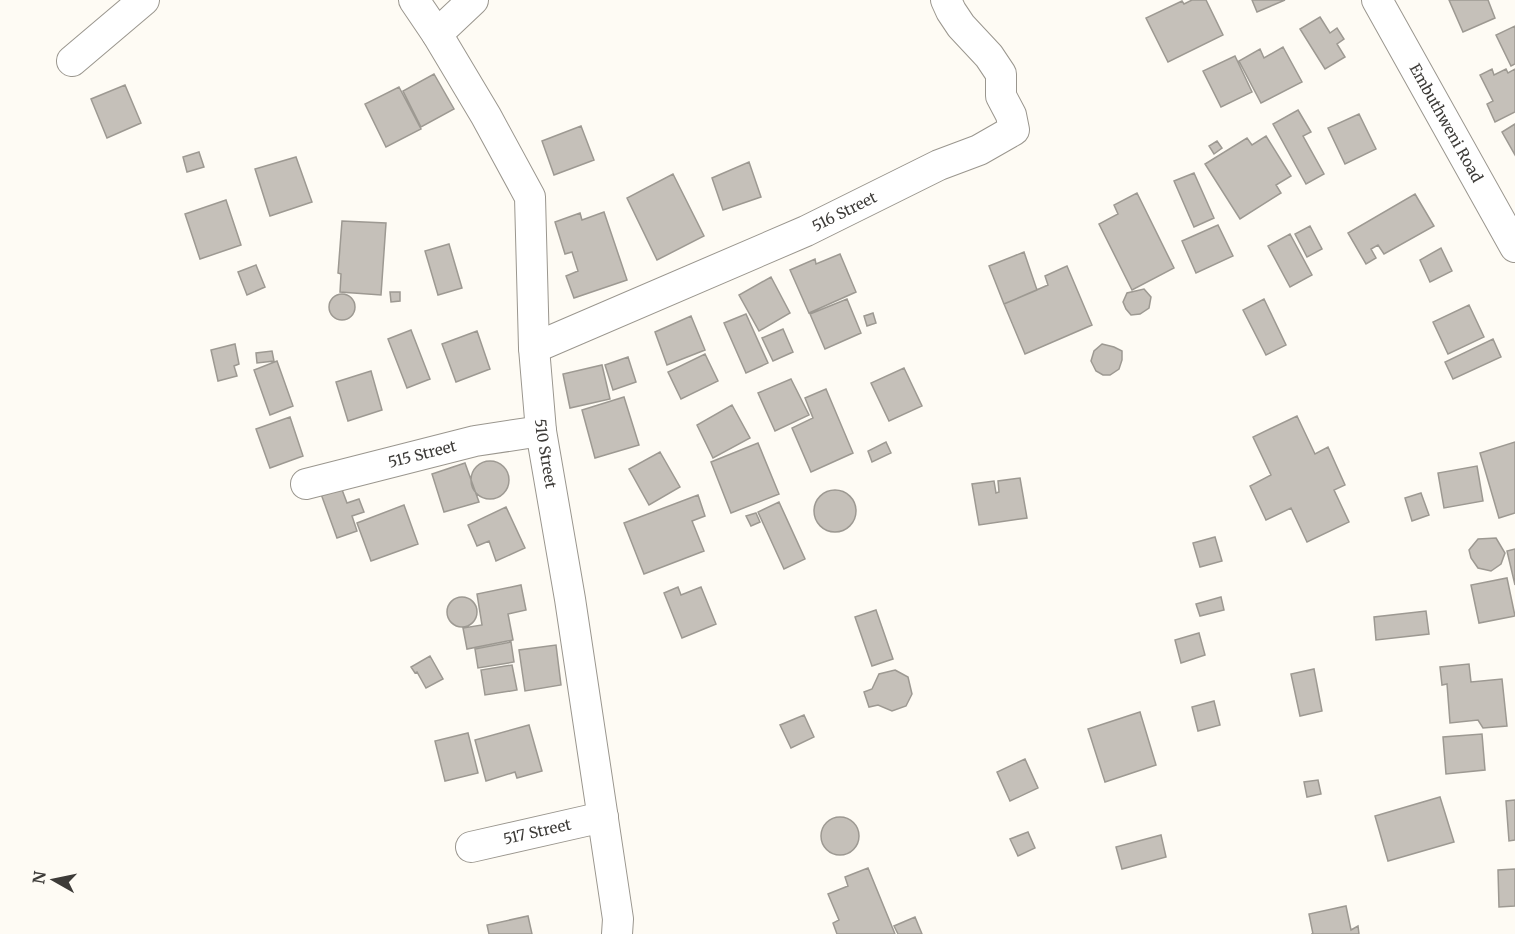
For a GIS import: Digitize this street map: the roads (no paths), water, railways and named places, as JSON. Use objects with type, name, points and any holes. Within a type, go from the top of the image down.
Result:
[{"type":"street","points":[[72,61],[144,0]]},
{"type":"street","name":"510 Street","points":[[414,0],[486,116],[530,197],[534,348],[541,431],[568,588],[618,919],[618,934]]},
{"type":"street","points":[[437,34],[473,0]]},
{"type":"street","name":"516 Street","points":[[534,348],[806,231],[939,165],[979,150],[1014,130],[1011,115],[1000,96],[1001,74],[989,56],[961,26],[946,0]]},
{"type":"street","name":"Embuthweni Road","points":[[1377,0],[1515,245]]},
{"type":"street","name":"515 Street","points":[[306,484],[475,441],[541,431]]},
{"type":"street","name":"517 Street","points":[[471,847],[603,817]]}]
